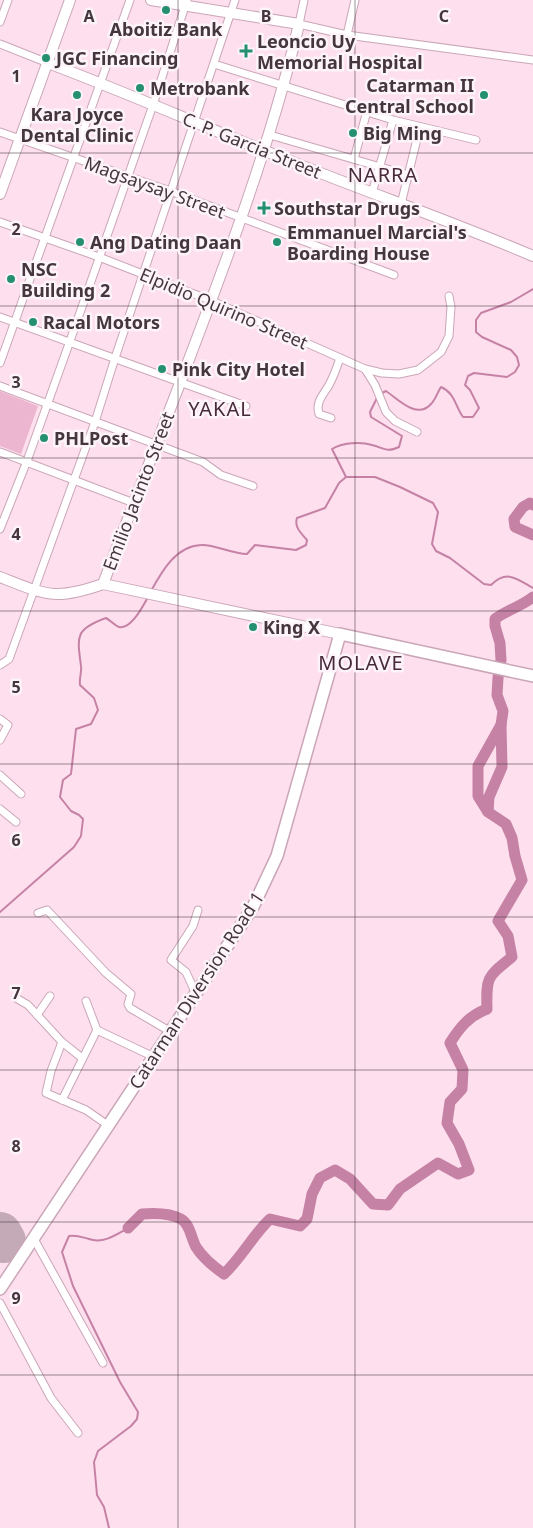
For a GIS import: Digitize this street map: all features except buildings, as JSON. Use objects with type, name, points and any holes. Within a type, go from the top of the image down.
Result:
[{"type":"main road","points":[[0,194],[70,0]]},
{"type":"main road","points":[[151,0],[186,3],[300,24]]},
{"type":"main road","name":"Emilio Jacinto Street","points":[[103,584],[212,301],[265,151],[285,86],[300,24]]},
{"type":"main road","name":"C. P. Garcia Street","points":[[48,63],[100,82],[265,151],[476,231],[533,256]]},
{"type":"main road","points":[[0,577],[53,595],[84,591],[103,584],[533,676]]},
{"type":"main road","name":"Catarman Diversion Road 1","points":[[0,1289],[253,907],[277,856],[340,634]]},
{"type":"street","points":[[0,22],[8,0]]},
{"type":"street","points":[[0,363],[130,0]]},
{"type":"street","points":[[0,665],[9,660],[75,480],[170,191],[236,0]]},
{"type":"street","name":"Emilio Jacinto Street","points":[[300,24],[304,0]]},
{"type":"street","points":[[347,34],[355,0]]},
{"type":"street","points":[[0,529],[27,461],[70,341],[153,105],[186,3]]},
{"type":"street","points":[[300,24],[347,34],[533,60]]},
{"type":"street","name":"C. P. Garcia Street","points":[[0,44],[48,63]]},
{"type":"street","points":[[214,64],[393,120],[476,140]]},
{"type":"street","points":[[354,159],[366,111]]},
{"type":"street","points":[[372,193],[393,120]]},
{"type":"street","points":[[401,204],[420,126]]},
{"type":"street","name":"Magsaysay Street","points":[[0,132],[170,191],[394,275]]},
{"type":"street","points":[[270,135],[408,175]]},
{"type":"street","name":"Elpidio Quirino Street","points":[[0,222],[99,257],[212,301],[365,369],[382,373],[400,374],[418,370],[441,352],[449,336],[450,296]]},
{"type":"street","points":[[0,317],[246,406]]},
{"type":"street","points":[[331,418],[319,414],[317,408],[321,396],[329,386],[340,358]]},
{"type":"street","points":[[365,369],[386,412],[395,421],[417,432]]},
{"type":"street","points":[[0,386],[203,462],[221,475],[253,486]]},
{"type":"street","points":[[0,452],[134,502]]},
{"type":"street","points":[[0,719],[8,725],[0,740]]},
{"type":"street","points":[[0,775],[21,794]]},
{"type":"street","points":[[0,809],[16,822]]},
{"type":"street","points":[[38,913],[47,910],[106,973],[132,994],[128,1004],[130,1008],[171,1032]]},
{"type":"street","points":[[196,994],[186,972],[171,960],[193,926],[198,910]]},
{"type":"street","points":[[37,1015],[50,996]]},
{"type":"street","points":[[16,998],[28,1005],[62,1042],[82,1058]]},
{"type":"street","points":[[86,1001],[97,1030],[154,1057]]},
{"type":"street","points":[[62,1100],[97,1030]]},
{"type":"street","points":[[62,1042],[51,1071],[46,1092],[86,1110],[109,1126]]},
{"type":"street","points":[[34,1239],[103,1363]]},
{"type":"street","points":[[0,1303],[51,1398],[78,1434]]},
{"type":"shaded area","points":[[0,391],[38,406],[21,454],[0,446]]},
{"type":"waterway","points":[[380,394],[386,391],[402,403],[420,410],[431,404],[441,387],[452,396],[463,417],[473,417],[479,408],[470,390],[465,385],[468,376],[474,373],[507,377],[515,372],[519,365],[517,357],[511,350],[482,337],[476,332],[476,320],[481,313],[511,302],[533,289]]},
{"type":"waterway","points":[[346,477],[332,449],[341,445],[357,443],[388,450],[399,447],[402,436],[371,417],[370,412],[377,398]]},
{"type":"waterway","points":[[151,591],[171,561],[192,546],[206,545],[247,554],[255,545],[296,550],[306,545],[307,540],[297,527],[297,518],[325,508],[339,483],[346,477],[375,477],[433,503],[438,512],[432,544],[436,551],[450,558],[484,584],[491,585],[502,577],[512,577],[533,588]]},
{"type":"waterway","points":[[533,505],[530,503],[523,507],[514,519],[515,527],[533,535]]},
{"type":"waterway","points":[[0,912],[74,847],[81,836],[83,819],[71,811],[60,797],[63,780],[71,774],[76,729],[91,724],[98,710],[94,698],[80,685],[80,635],[88,626],[106,618],[119,627],[128,625],[148,597]]},
{"type":"waterway","points":[[488,812],[489,797],[502,767],[501,725],[503,711],[497,695],[501,660],[495,619],[533,597]]},
{"type":"waterway","points":[[128,1228],[142,1214],[177,1217],[184,1221],[199,1251],[224,1274],[270,1219],[300,1226],[307,1219],[312,1194],[320,1178],[335,1170],[350,1179],[373,1204],[388,1205],[400,1189],[438,1163],[458,1174],[469,1170],[459,1144],[447,1123],[450,1102],[462,1089],[463,1070],[450,1043],[466,1023],[475,1015],[487,1009],[487,990],[490,979],[497,969],[512,957],[508,936],[498,921],[522,880],[512,838],[506,824],[488,812],[478,796],[478,766],[501,725]]},
{"type":"waterway","points":[[109,1528],[104,1507],[97,1495],[94,1462],[98,1451],[131,1426],[137,1419],[138,1412],[120,1382],[73,1286],[62,1252],[69,1236],[104,1240],[128,1228]]},
{"type":"runway","points":[[0,1234],[4,1241]]},
{"type":"place","name":"Aboitiz Bank","points":[[166,10]]},
{"type":"place","name":"Leoncio Uy Memorial Hospital","points":[[246,51]]},
{"type":"place","name":"JGC Financing","points":[[46,58]]},
{"type":"place","name":"Metrobank","points":[[140,88]]},
{"type":"place","name":"Kara Joyce Dental Clinic","points":[[77,95]]},
{"type":"place","name":"Catarman II Central School","points":[[484,95]]},
{"type":"place","name":"Big Ming","points":[[353,133]]},
{"type":"place","name":"Southstar Drugs","points":[[264,208]]},
{"type":"place","name":"Ang Dating Daan","points":[[80,242]]},
{"type":"place","name":"Emmanuel Marcial's Boarding House","points":[[277,242]]},
{"type":"place","name":"NSC Building 2","points":[[11,279]]},
{"type":"place","name":"Racal Motors","points":[[33,322]]},
{"type":"place","name":"Pink City Hotel","points":[[162,369]]},
{"type":"place","name":"PHLPost","points":[[44,438]]},
{"type":"place","name":"King X","points":[[253,627]]},
{"type":"district","name":"NARRA","points":[[383,174]]},
{"type":"district","name":"YAKAL","points":[[220,408]]},
{"type":"district","name":"MOLAVE","points":[[361,662]]}]
